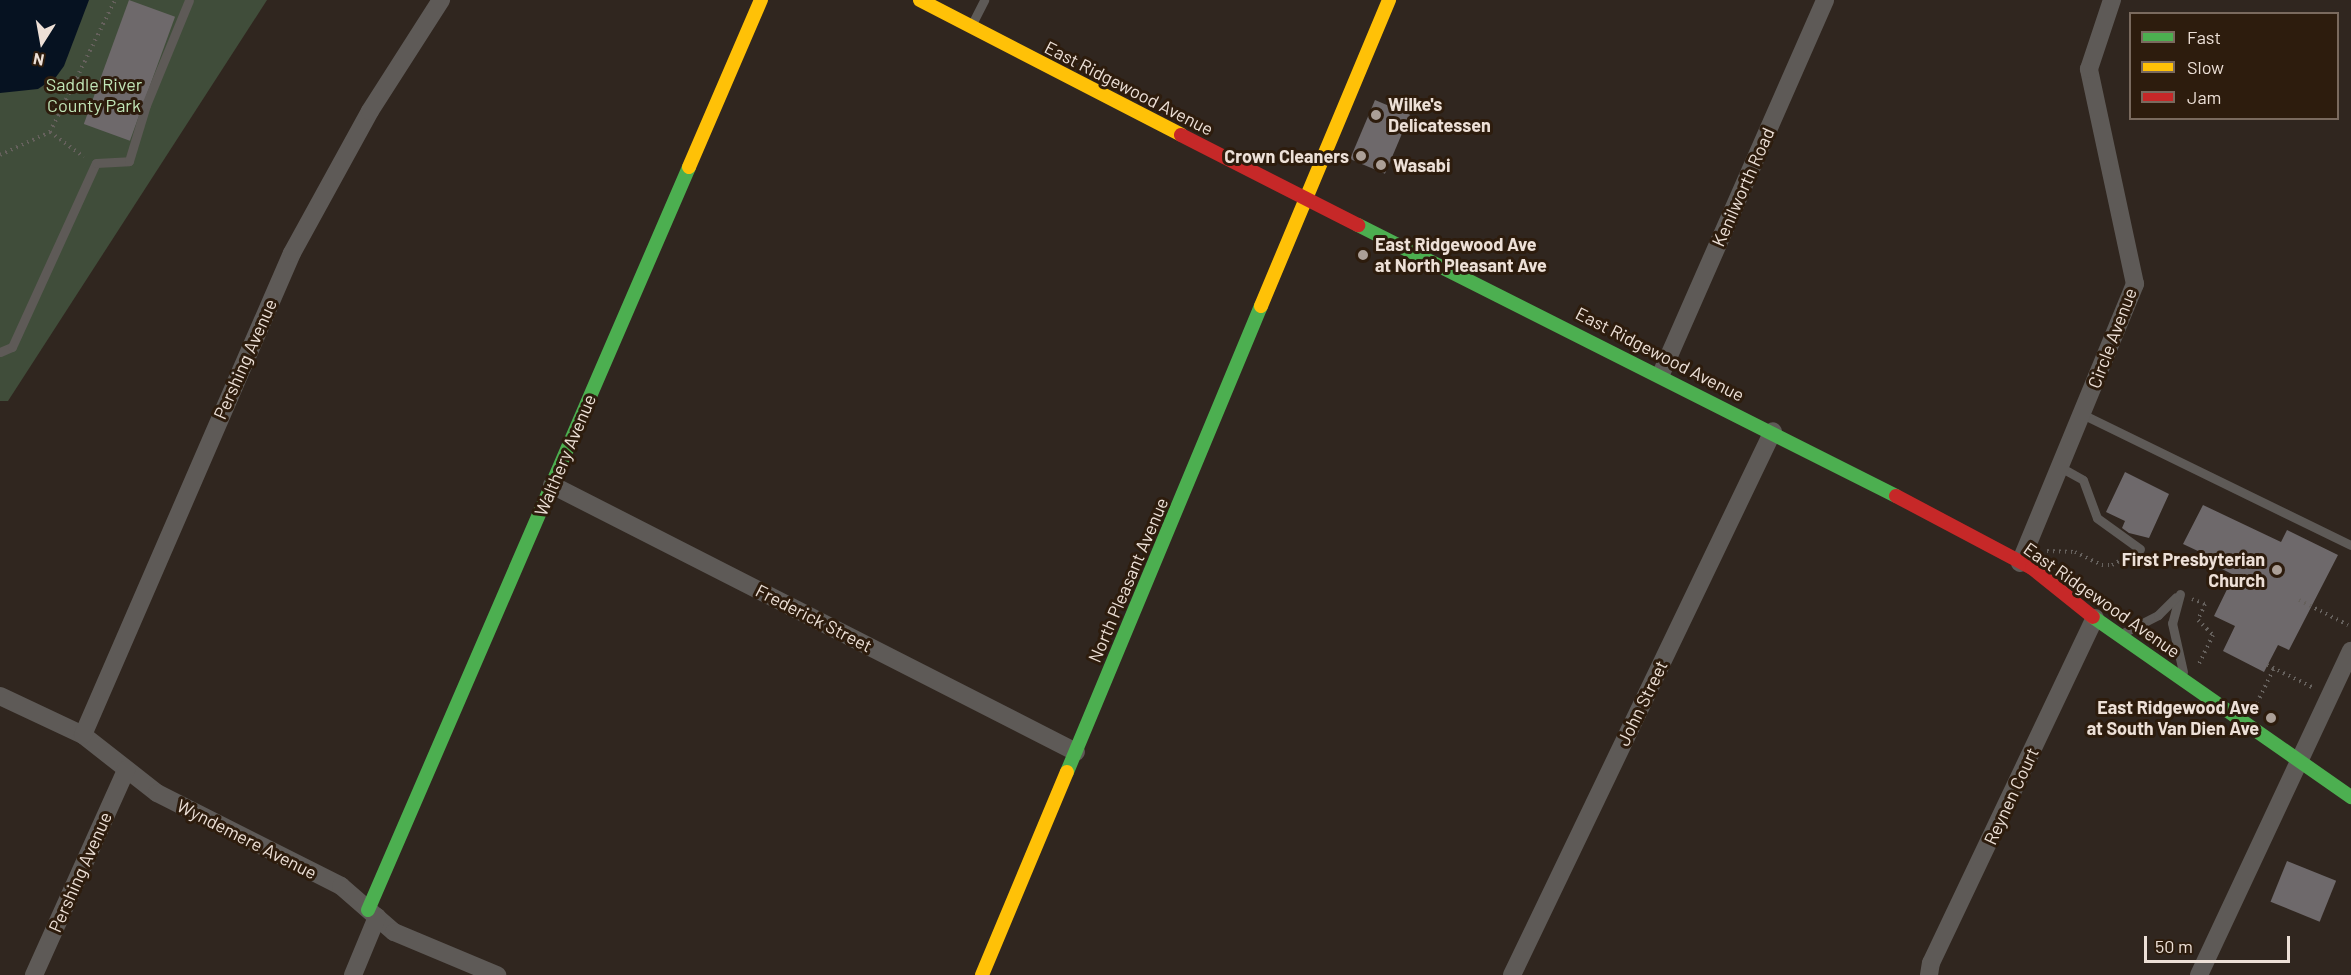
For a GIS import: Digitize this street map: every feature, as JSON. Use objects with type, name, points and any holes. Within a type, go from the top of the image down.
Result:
[{"type":"street","name":"Pershing Avenue","points":[[82,735],[292,253],[370,111],[441,0]]},
{"type":"street","name":"Walthery Avenue","points":[[353,975],[373,913],[552,485],[761,0]]},
{"type":"street","name":"East Ridgewood Avenue","points":[[920,0],[1306,199],[1773,431],[2020,563],[2351,797]]},
{"type":"street","name":"North Pleasant Avenue","points":[[982,975],[1389,0]]},
{"type":"street","name":"Kenilworth Road","points":[[1660,374],[1825,0]]},
{"type":"street","name":"Circle Avenue","points":[[2020,563],[2135,284],[2089,69],[2112,0]]},
{"type":"street","name":"John Street","points":[[1512,975],[1773,431]]},
{"type":"street","name":"Frederick Street","points":[[552,485],[1076,752]]},
{"type":"street","name":"Reynen Court","points":[[1929,975],[1932,963],[2095,618]]},
{"type":"street","points":[[2199,975],[2351,651]]},
{"type":"street","name":"Wyndemere Avenue","points":[[0,696],[82,735],[157,793],[341,886],[394,932],[497,975]]},
{"type":"street","name":"Pershing Avenue","points":[[34,975],[126,770]]},
{"type":"lane","points":[[0,352],[12,347],[96,163],[129,161],[146,105],[189,0]]},
{"type":"lane","points":[[971,26],[984,0]]},
{"type":"lane","points":[[2082,414],[2351,545]]},
{"type":"lane","points":[[2060,467],[2082,480],[2097,518],[2140,549]]},
{"type":"lane","points":[[2120,635],[2158,615],[2180,594]]},
{"type":"lane","points":[[2180,594],[2172,623],[2185,680]]},
{"type":"path","points":[[0,155],[50,132],[115,0]]},
{"type":"path","points":[[50,132],[73,153],[96,163]]},
{"type":"path","points":[[2043,552],[2064,549],[2094,563],[2112,565],[2140,549]]},
{"type":"path","points":[[2180,594],[2205,604],[2198,620],[2213,635],[2198,668]]},
{"type":"path","points":[[2300,600],[2348,625]]},
{"type":"path","points":[[2267,665],[2317,689]]},
{"type":"path","points":[[2255,708],[2274,669]]},
{"type":"green space","name":"Saddle River County Park","points":[[0,0],[267,0],[8,401],[0,401]]},
{"type":"water","points":[[0,0],[89,0],[64,66],[56,77],[38,89],[0,93]]},
{"type":"building","points":[[129,0],[175,17],[130,141],[84,124]]},
{"type":"building","points":[[1375,100],[1410,115],[1385,174],[1350,159]]},
{"type":"building","points":[[2125,472],[2169,494],[2149,538],[2129,533],[2122,528],[2125,521],[2106,512]]},
{"type":"building","name":"First Presbyterian Church","points":[[2203,505],[2281,542],[2287,530],[2338,555],[2289,650],[2278,645],[2264,672],[2223,651],[2235,626],[2214,616],[2234,575],[2214,565],[2217,560],[2183,544]]},
{"type":"building","points":[[2287,861],[2336,881],[2320,922],[2271,902]]},
{"type":"traffic: fast","points":[[368,910],[689,167]]},
{"type":"traffic: fast","points":[[1358,225],[1896,496]]},
{"type":"traffic: fast","points":[[1067,772],[1261,306]]},
{"type":"traffic: fast","points":[[2093,617],[2351,797]]},
{"type":"traffic: slow","points":[[689,167],[761,0]]},
{"type":"traffic: slow","points":[[920,0],[1181,135]]},
{"type":"traffic: slow","points":[[1261,306],[1389,0]]},
{"type":"traffic: slow","points":[[982,975],[1067,772]]},
{"type":"traffic: jam","points":[[1181,135],[1358,225]]},
{"type":"traffic: jam","points":[[1896,496],[2032,568],[2093,617]]},
{"type":"place","name":"Wilke's Delicatessen","points":[[1376,115]]},
{"type":"place","name":"Crown Cleaners","points":[[1361,156]]},
{"type":"place","name":"Wasabi","points":[[1381,165]]},
{"type":"place","name":"East Ridgewood Ave at North Pleasant Ave","points":[[1363,255]]},
{"type":"place","name":"First Presbyterian Church","points":[[2277,570]]},
{"type":"place","name":"East Ridgewood Ave at South Van Dien Ave","points":[[2271,718]]}]
